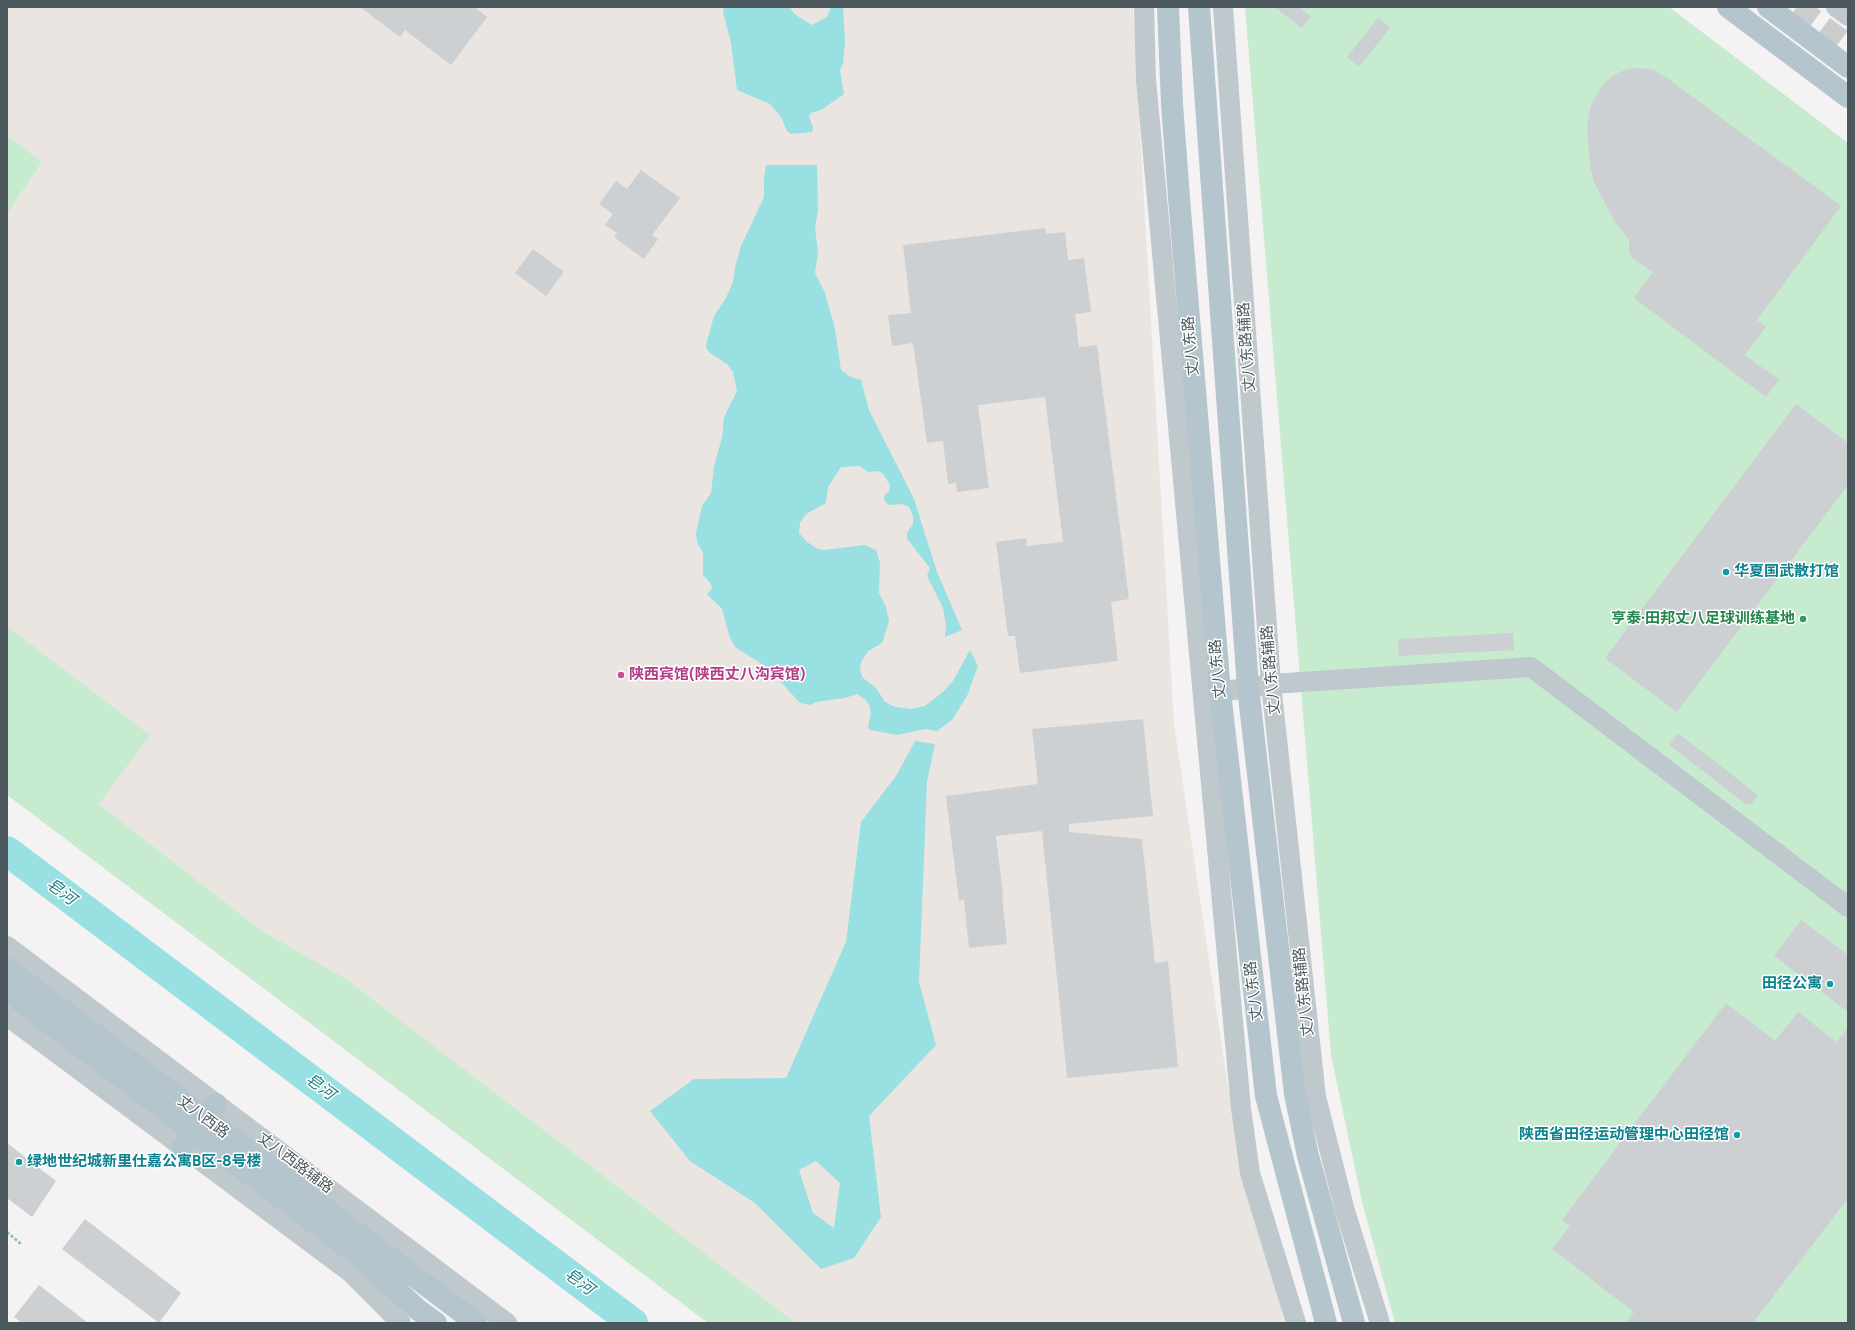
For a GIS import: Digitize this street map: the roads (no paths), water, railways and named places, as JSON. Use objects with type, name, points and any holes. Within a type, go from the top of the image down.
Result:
[{"type":"main road","name":"丈八东路","points":[[1168,7],[1172,104],[1179,198],[1220,692],[1266,1096],[1326,1323]]},
{"type":"main road","name":"丈八东路","points":[[1200,7],[1248,688],[1295,1094],[1308,1156],[1354,1323]]},
{"type":"main road","points":[[1728,7],[1848,97]]},
{"type":"main road","points":[[1768,7],[1848,67]]},
{"type":"main road","name":"丈八西路","points":[[7,968],[360,1257],[417,1309],[436,1323]]},
{"type":"main road","name":"丈八西路","points":[[7,992],[200,1125],[476,1323]]},
{"type":"street","points":[[1144,7],[1146,88],[1241,1108],[1250,1174],[1296,1323]]},
{"type":"street","name":"丈八东路辅路","points":[[1224,7],[1271,684],[1316,1097],[1345,1212],[1380,1323]]},
{"type":"street","points":[[1836,7],[1848,16]]},
{"type":"street","points":[[1220,692],[1271,684],[1531,667],[1848,907]]},
{"type":"street","name":"丈八西路辅路","points":[[7,946],[200,1125],[401,1323]]},
{"type":"street","name":"丈八西路辅路","points":[[7,1016],[200,1125],[507,1323]]},
{"type":"water","points":[[724,7],[790,7],[794,14],[812,25],[827,17],[831,7],[843,7],[845,42],[843,64],[840,70],[844,94],[821,110],[811,113],[809,116],[813,128],[812,132],[791,134],[787,131],[781,117],[770,104],[737,90],[731,43],[723,12]]},
{"type":"water","points":[[766,165],[817,165],[818,210],[815,228],[818,252],[815,273],[825,293],[835,329],[841,370],[849,376],[861,380],[869,410],[914,499],[937,572],[962,630],[945,637],[946,625],[943,608],[927,576],[930,568],[907,539],[907,533],[913,524],[913,516],[909,507],[902,504],[889,505],[885,502],[884,496],[889,491],[890,485],[883,474],[879,471],[868,472],[860,466],[841,467],[828,487],[826,503],[806,514],[800,523],[799,533],[807,542],[818,549],[824,550],[865,545],[876,550],[880,563],[879,593],[886,607],[889,621],[883,641],[868,651],[861,662],[860,671],[863,678],[876,688],[885,702],[895,707],[911,709],[925,706],[944,691],[953,681],[970,650],[978,666],[967,696],[952,720],[937,731],[925,729],[897,735],[870,730],[868,727],[871,713],[869,705],[866,700],[857,694],[845,698],[816,702],[810,705],[800,703],[768,668],[735,647],[729,635],[722,609],[707,594],[712,589],[711,584],[703,575],[703,553],[697,542],[696,533],[702,506],[711,493],[714,466],[722,438],[724,417],[737,391],[733,372],[727,364],[710,353],[706,348],[706,345],[714,316],[726,298],[733,282],[741,246],[764,197]]},
{"type":"water","points":[[915,741],[935,744],[927,782],[919,982],[936,1045],[869,1116],[881,1217],[854,1258],[821,1269],[755,1203],[690,1161],[650,1111],[694,1079],[786,1078],[846,942],[861,822],[896,776]],"holes":[[[816,1161],[840,1183],[834,1228],[813,1213],[799,1170]]]},
{"type":"waterway","name":"皂河","points":[[7,851],[633,1323]]},
{"type":"tunnel","points":[[1797,7],[1848,45]]},
{"type":"place","name":"华夏国武散打馆","points":[[1726,572]]},
{"type":"place","name":"亨泰·田邦丈八足球训练基地","points":[[1803,619]]},
{"type":"place","name":"陕西宾馆(陕西丈八沟宾馆)","points":[[621,675]]},
{"type":"place","name":"田径公寓","points":[[1830,984]]},
{"type":"place","name":"陕西省田径运动管理中心田径馆","points":[[1737,1135]]},
{"type":"place","name":"绿地世纪城新里仕嘉公寓B区-8号楼","points":[[19,1162]]}]
